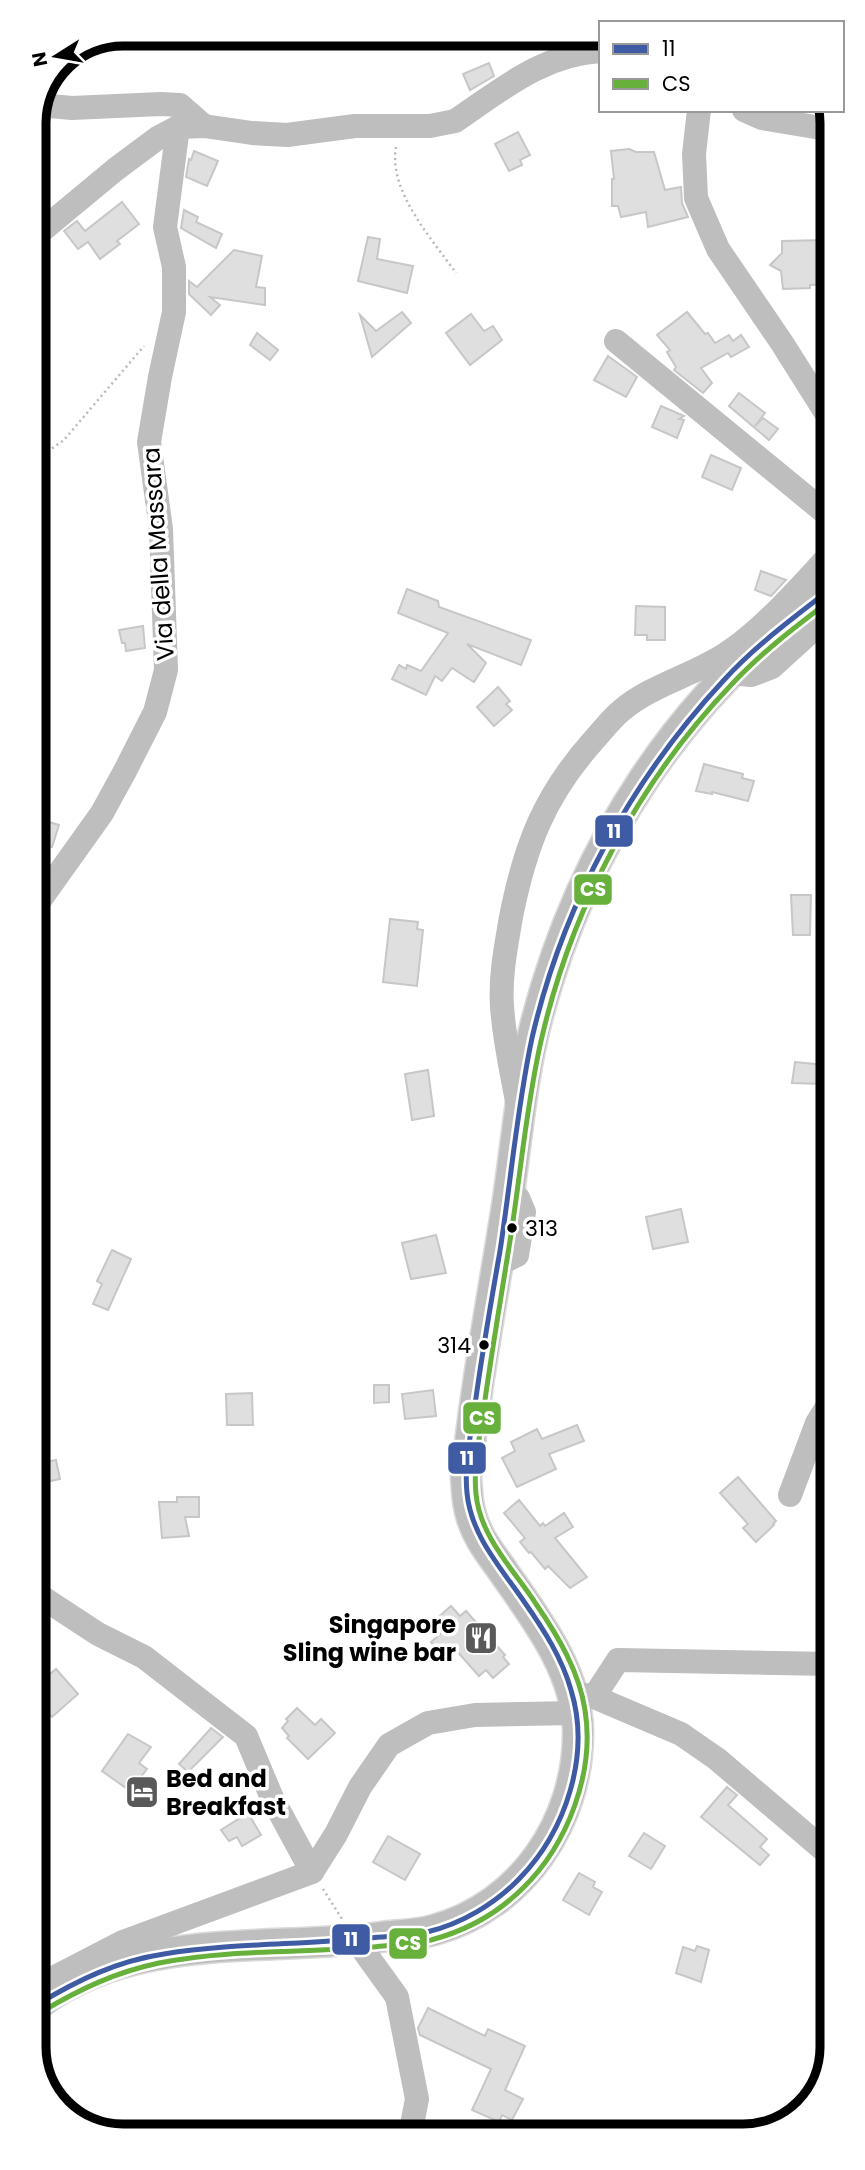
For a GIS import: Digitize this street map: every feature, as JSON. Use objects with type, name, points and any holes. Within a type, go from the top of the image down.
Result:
[{"type":"main road","points":[[46,1998],[85,1976],[130,1960],[168,1951],[356,1940],[432,1931],[464,1919],[489,1905],[532,1867],[563,1818],[569,1797],[581,1701],[526,1605],[483,1543],[471,1517],[467,1497],[470,1437],[537,1022],[558,949],[613,827],[638,786],[676,735],[732,673],[777,631],[819,598]]},
{"type":"street","points":[[46,227],[116,169],[159,137],[178,127],[205,126],[287,135],[355,126],[430,126],[455,121],[527,72],[544,64],[581,52],[599,51]]},
{"type":"street","points":[[48,106],[72,108],[161,103],[180,105],[205,126]]},
{"type":"street","points":[[699,112],[694,154],[696,198],[718,249],[819,402]]},
{"type":"street","points":[[748,112],[762,118],[819,122]]},
{"type":"street","name":"Via della Massara","points":[[46,892],[102,813],[125,771],[155,712],[166,670],[161,529],[149,442],[174,312],[174,267],[165,227],[178,127]]},
{"type":"street","points":[[616,341],[819,508]]},
{"type":"street","points":[[520,1117],[503,1026],[502,975],[505,943],[520,871],[541,814],[570,769],[621,711],[658,686],[727,654],[819,566]]},
{"type":"street","points":[[732,673],[751,676],[772,667],[819,624]]},
{"type":"street","points":[[790,1495],[819,1420]]},
{"type":"street","points":[[46,1600],[98,1634],[144,1657],[247,1736],[272,1798],[312,1872]]},
{"type":"street","points":[[581,1701],[618,1660],[819,1664]]},
{"type":"street","points":[[46,1982],[123,1942],[312,1872],[336,1834],[360,1787],[389,1745],[428,1723],[581,1701],[681,1734],[718,1759],[819,1846]]},
{"type":"street","points":[[356,1940],[397,1997],[416,2099],[412,2124]]},
{"type":"path","points":[[400,127],[394,156],[396,176],[415,216],[456,273]]},
{"type":"path","points":[[46,453],[64,440],[148,342]]},
{"type":"path","points":[[312,1872],[356,1940]]},
{"type":"building","points":[[489,63],[494,76],[470,90],[463,74]]},
{"type":"building","points":[[518,132],[530,155],[520,160],[522,165],[509,171],[495,144]]},
{"type":"building","points":[[629,149],[636,152],[654,152],[665,190],[681,187],[682,203],[688,217],[648,227],[646,212],[621,217],[618,206],[612,206],[614,179],[611,151]]},
{"type":"building","points":[[194,151],[218,161],[207,186],[186,177],[189,159],[191,160]]},
{"type":"building","points":[[122,202],[139,224],[117,241],[120,244],[100,259],[88,242],[78,249],[64,231],[77,221],[85,231]]},
{"type":"building","points":[[184,210],[198,217],[196,222],[222,234],[216,248],[181,228]]},
{"type":"building","points":[[368,237],[380,239],[377,259],[413,266],[407,293],[358,281]]},
{"type":"building","points":[[819,240],[819,284],[810,285],[810,288],[783,289],[781,271],[770,265],[782,253],[782,241]]},
{"type":"building","points":[[234,250],[262,256],[256,287],[265,288],[265,305],[210,297],[220,305],[211,315],[189,294],[189,281],[197,287]]},
{"type":"building","points":[[402,312],[411,323],[372,357],[360,315],[376,331]]},
{"type":"building","points":[[687,312],[715,343],[729,335],[733,341],[741,335],[749,347],[731,357],[728,353],[701,368],[712,383],[703,393],[674,370],[676,367],[667,352],[670,350],[657,335]]},
{"type":"building","points":[[471,314],[484,331],[493,326],[502,340],[470,365],[446,333]]},
{"type":"building","points":[[257,333],[278,350],[270,360],[250,345]]},
{"type":"building","points":[[608,356],[637,377],[626,397],[594,380]]},
{"type":"building","points":[[739,393],[765,413],[755,426],[763,418],[778,429],[769,440],[729,406]]},
{"type":"building","points":[[661,406],[684,416],[679,419],[684,420],[677,438],[652,427]]},
{"type":"building","points":[[711,455],[741,468],[732,490],[702,477]]},
{"type":"building","points":[[761,571],[786,580],[771,596],[755,590]]},
{"type":"building","points":[[407,589],[438,601],[439,607],[531,640],[521,665],[467,644],[486,663],[474,682],[452,668],[442,681],[435,676],[426,695],[392,679],[399,665],[406,669],[407,665],[421,671],[448,633],[398,613]]},
{"type":"building","points":[[636,606],[665,607],[665,640],[647,640],[647,635],[635,635]]},
{"type":"building","points":[[143,626],[145,648],[126,651],[119,630]]},
{"type":"building","points":[[498,687],[510,701],[506,704],[512,710],[494,726],[477,707]]},
{"type":"building","points":[[704,764],[743,774],[742,778],[754,781],[748,801],[696,791]]},
{"type":"building","points":[[46,821],[59,825],[52,847],[46,845]]},
{"type":"building","points":[[791,895],[811,895],[810,935],[793,935]]},
{"type":"building","points":[[390,919],[418,922],[417,929],[423,930],[417,986],[383,982]]},
{"type":"building","points":[[795,1062],[819,1064],[819,1084],[792,1083]]},
{"type":"building","points":[[428,1070],[434,1116],[412,1120],[405,1074]]},
{"type":"building","points":[[681,1209],[688,1242],[653,1249],[646,1217]]},
{"type":"building","points":[[436,1235],[446,1273],[411,1279],[402,1243]]},
{"type":"building","points":[[112,1250],[131,1259],[108,1310],[93,1304],[102,1284],[97,1281]]},
{"type":"building","points":[[374,1385],[389,1385],[389,1402],[374,1403]]},
{"type":"building","points":[[433,1390],[436,1416],[405,1419],[402,1394]]},
{"type":"building","points":[[252,1393],[253,1425],[227,1425],[226,1394]]},
{"type":"building","points":[[577,1425],[584,1441],[549,1454],[556,1469],[517,1487],[502,1458],[515,1451],[511,1442],[537,1429],[542,1439]]},
{"type":"building","points":[[56,1460],[60,1479],[46,1482],[46,1462]]},
{"type":"building","points":[[738,1477],[776,1521],[756,1542],[743,1528],[748,1524],[720,1493]]},
{"type":"building","points":[[177,1497],[199,1497],[199,1517],[185,1517],[189,1536],[162,1538],[159,1502],[177,1502]]},
{"type":"building","points":[[519,1500],[540,1526],[543,1523],[545,1526],[564,1513],[573,1527],[555,1538],[587,1577],[570,1588],[548,1566],[545,1569],[531,1552],[529,1553],[520,1542],[525,1538],[504,1513]]},
{"type":"building","points":[[451,1606],[460,1616],[466,1611],[505,1655],[503,1657],[509,1664],[493,1678],[486,1670],[479,1676],[455,1649],[445,1658],[431,1642],[445,1630],[436,1619]]},
{"type":"building","points":[[56,1669],[78,1694],[52,1717],[50,1715],[46,1718],[46,1677]]},
{"type":"building","points":[[297,1708],[315,1725],[321,1719],[335,1733],[308,1759],[287,1738],[289,1736],[282,1728],[288,1721],[286,1719]]},
{"type":"building","points":[[211,1728],[223,1737],[188,1772],[179,1764]]},
{"type":"building","points":[[128,1734],[151,1747],[139,1763],[147,1769],[130,1791],[102,1771]]},
{"type":"building","points":[[727,1787],[737,1795],[728,1805],[767,1839],[760,1847],[769,1855],[760,1865],[701,1817]]},
{"type":"building","points":[[248,1813],[261,1835],[242,1846],[237,1837],[229,1841],[221,1830]]},
{"type":"building","points":[[644,1833],[665,1846],[651,1869],[629,1856]]},
{"type":"building","points":[[388,1836],[420,1854],[405,1880],[373,1862]]},
{"type":"building","points":[[579,1873],[595,1882],[593,1887],[602,1892],[589,1915],[563,1900]]},
{"type":"building","points":[[697,1946],[709,1950],[701,1982],[676,1973],[683,1947],[695,1951]]},
{"type":"building","points":[[428,2008],[485,2036],[488,2029],[525,2046],[505,2090],[523,2099],[512,2120],[502,2115],[499,2122],[472,2110],[491,2069],[420,2035],[418,2028]]},
{"type":"transit line","name":"11","points":[[46,1999],[98,1973],[147,1957],[190,1950],[405,1935],[440,1928],[477,1912],[499,1897],[536,1860],[550,1838],[570,1791],[576,1766],[578,1740],[571,1690],[546,1634],[481,1538],[470,1509],[466,1482],[470,1438],[532,1038],[545,988],[582,892],[605,846],[659,759],[724,680],[761,644],[819,598]]},
{"type":"transit line","name":"CS","points":[[46,2009],[99,1982],[159,1963],[239,1953],[395,1945],[444,1936],[480,1920],[523,1888],[539,1870],[565,1829],[575,1806],[586,1758],[587,1734],[582,1696],[560,1641],[491,1539],[479,1510],[475,1483],[479,1439],[541,1041],[570,943],[612,850],[638,805],[698,722],[732,684],[766,651],[819,609]]},
{"type":"place","name":"313","points":[[512,1228]]},
{"type":"place","name":"314","points":[[484,1345]]},
{"type":"place","name":"Singapore Sling wine bar","points":[[481,1638]]},
{"type":"place","name":"Bed and Breakfast","points":[[142,1792]]}]
